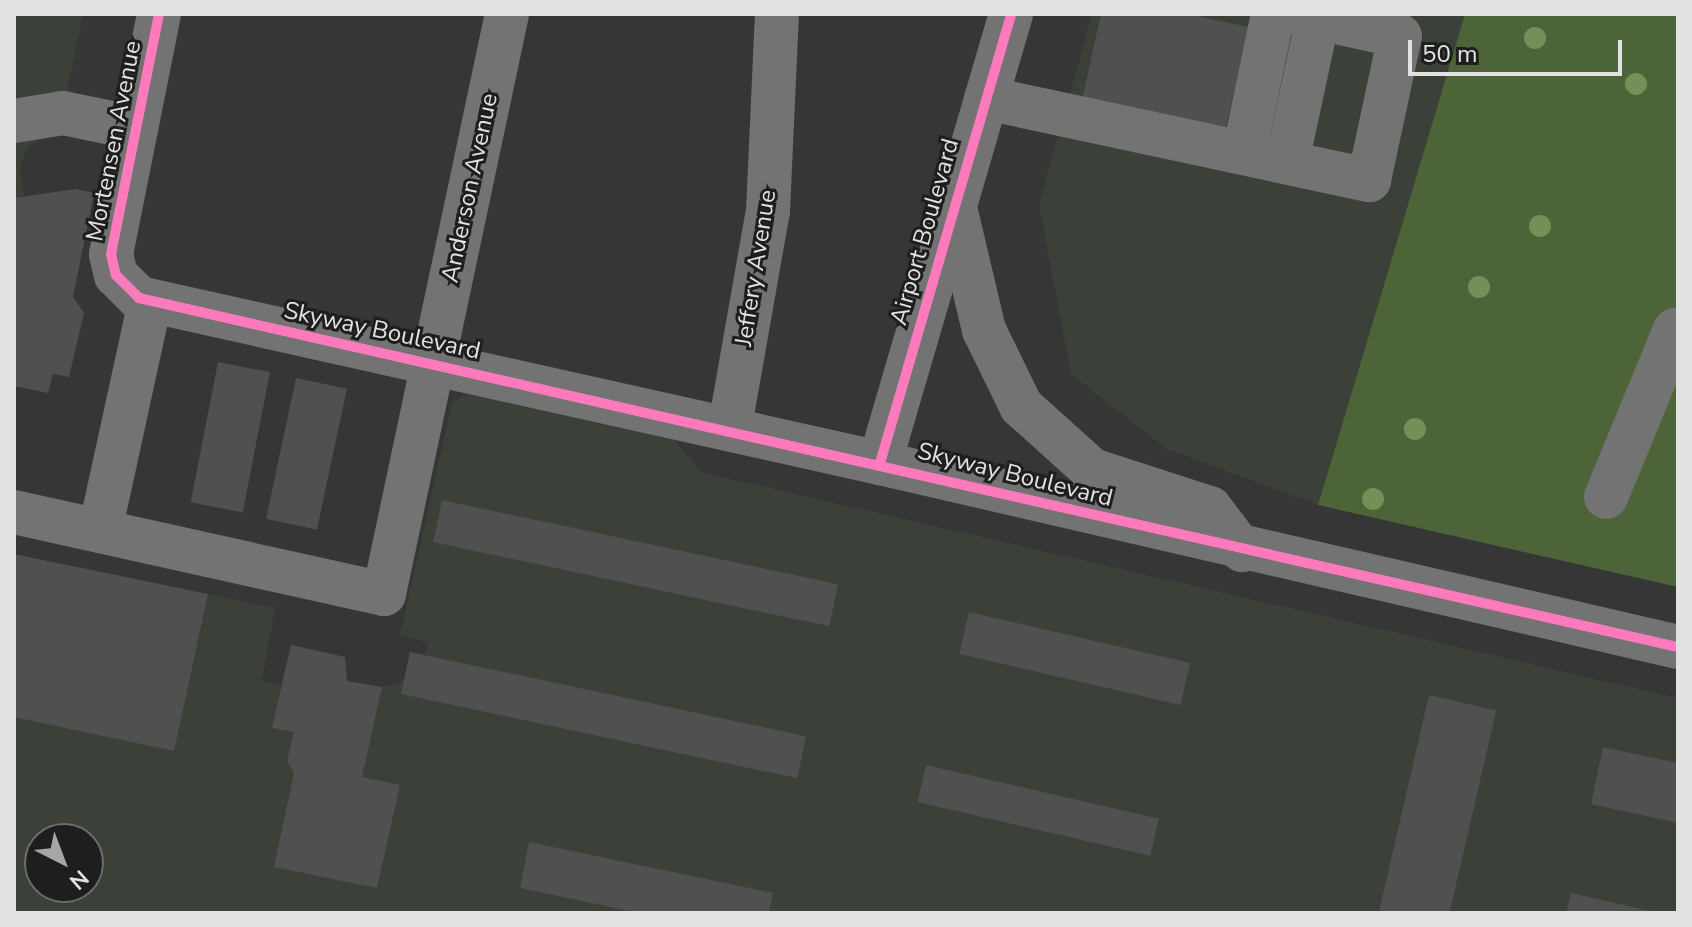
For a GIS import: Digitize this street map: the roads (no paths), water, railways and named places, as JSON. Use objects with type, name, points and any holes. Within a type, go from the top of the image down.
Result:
[{"type":"street","name":"Mortensen Avenue","points":[[116,275],[113,237],[159,14]]},
{"type":"street","name":"Anderson Avenue","points":[[100,531],[384,594],[507,14]]},
{"type":"street","name":"Jeffery Avenue","points":[[730,426],[768,211],[777,14]]},
{"type":"street","name":"Airport Boulevard","points":[[880,463],[953,199],[1011,14]]},
{"type":"street","points":[[1244,153],[1273,14]]},
{"type":"street","points":[[986,98],[1369,180],[1400,36],[1309,16],[1287,162]]},
{"type":"street","points":[[14,121],[63,113],[136,128]]},
{"type":"street","points":[[953,199],[984,330],[1021,406],[1092,470],[1210,508],[1242,550]]},
{"type":"street","name":"Skyway Boulevard","points":[[116,275],[150,302],[730,426],[1242,550],[1678,647]]},
{"type":"street","points":[[14,512],[100,531],[150,302]]},
{"type":"street","points":[[1606,497],[1677,328]]}]
